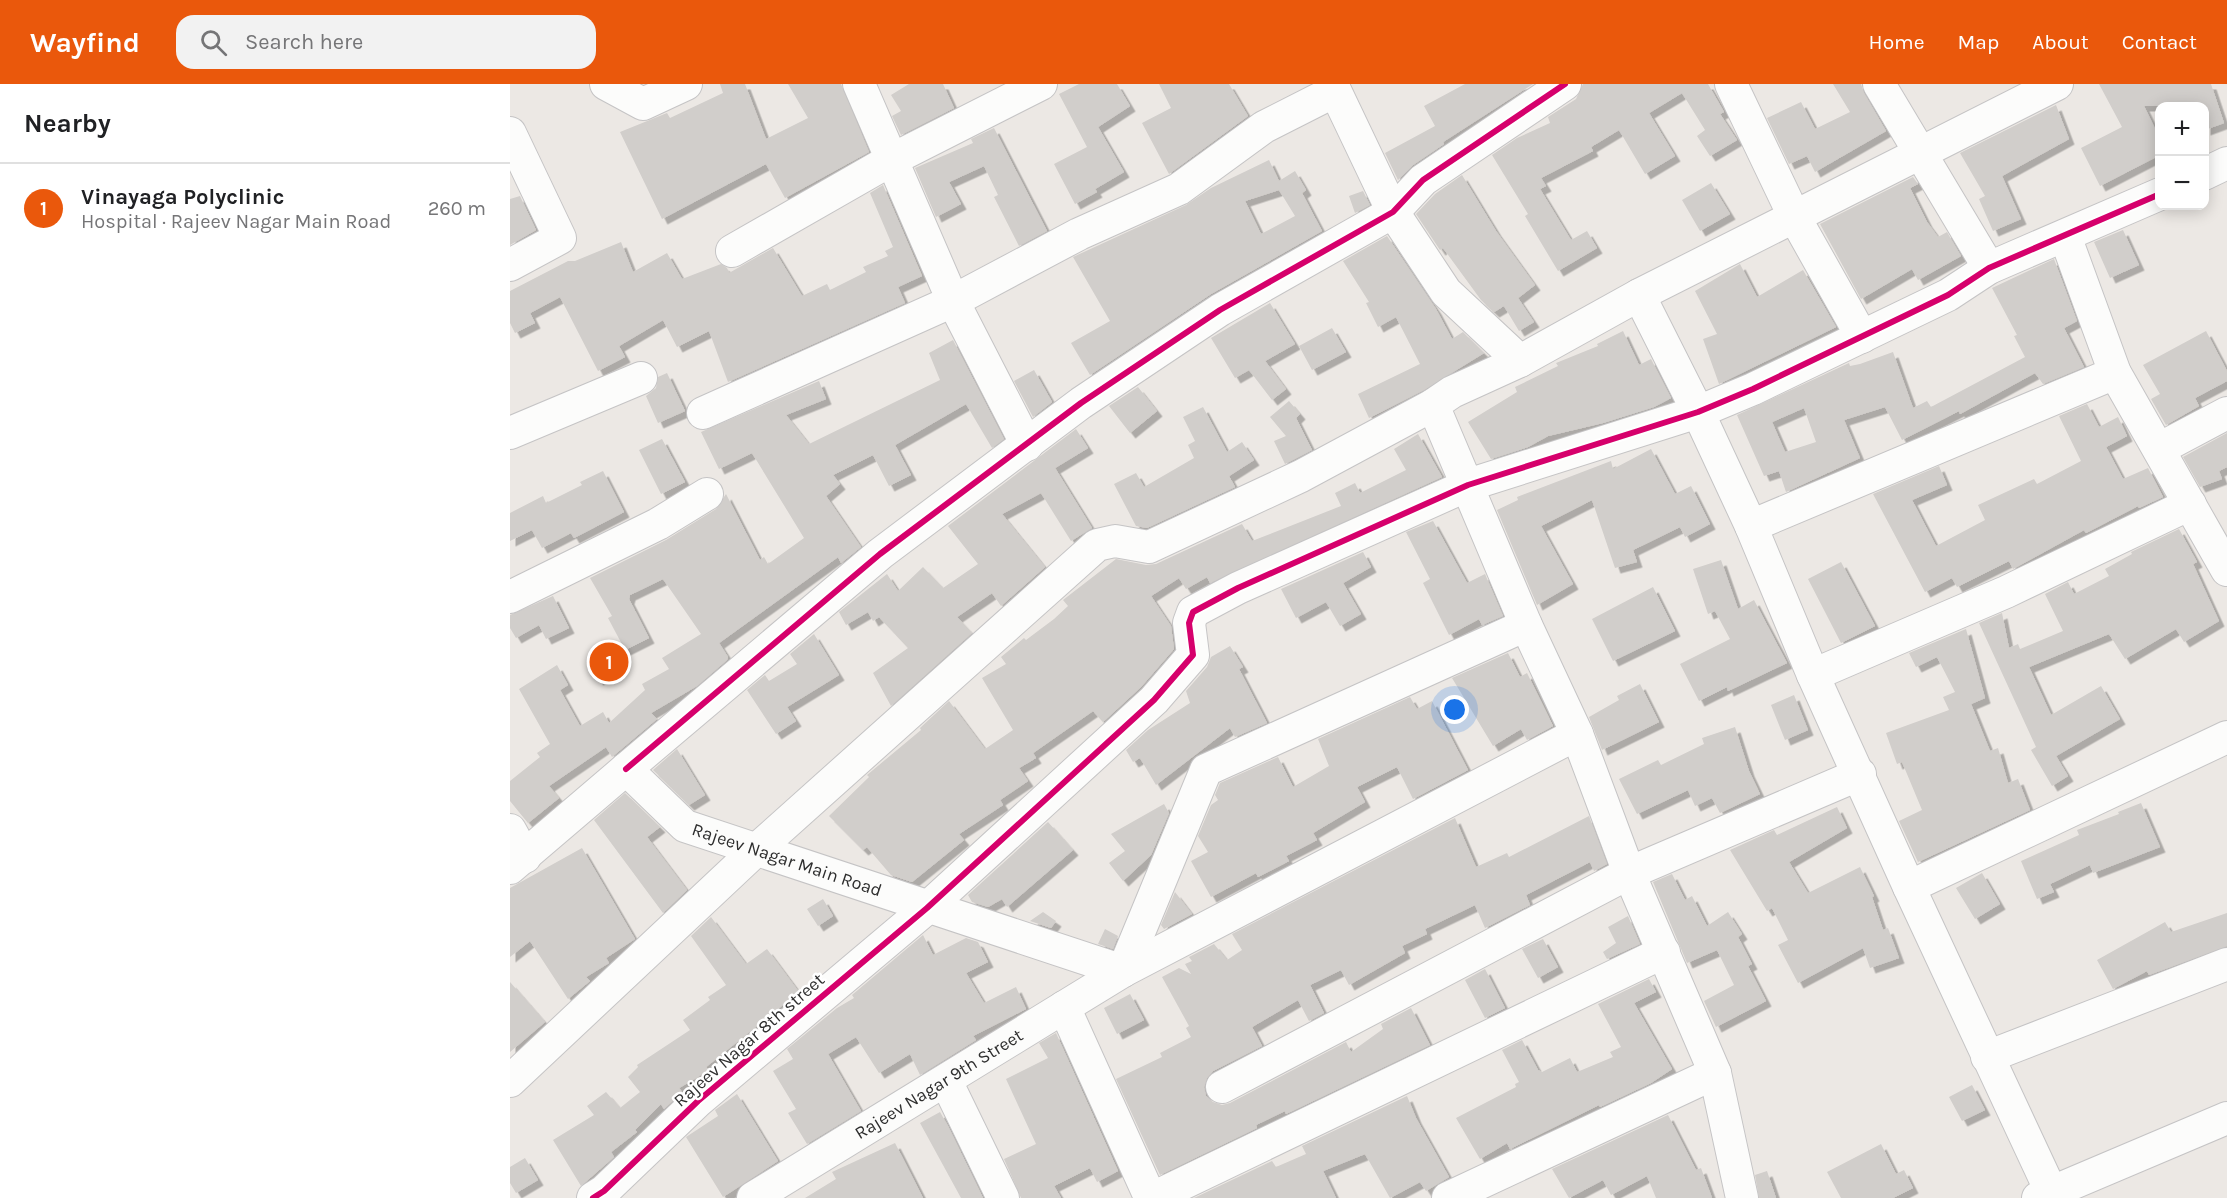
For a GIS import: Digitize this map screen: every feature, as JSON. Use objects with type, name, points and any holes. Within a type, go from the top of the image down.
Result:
[{"type":"street","points":[[606,84],[643,104],[686,84]]},
{"type":"street","points":[[859,84],[953,301],[1027,445]]},
{"type":"street","points":[[732,251],[891,160],[1041,84]]},
{"type":"street","points":[[510,830],[518,862],[880,554],[1081,403],[1220,310],[1393,212],[1423,180],[1565,84]]},
{"type":"street","points":[[1731,84],[1794,216],[1862,337]]},
{"type":"street","points":[[1879,84],[1989,268]]},
{"type":"street","points":[[510,1081],[755,851],[1096,545],[1115,541],[1149,547],[1301,476],[1433,405],[1452,392],[1520,361],[1639,295],[1918,152],[2057,84]]},
{"type":"street","points":[[703,413],[953,301],[1079,234],[1179,189],[1264,127],[1333,87],[1393,212],[1446,291],[1520,361]]},
{"type":"street","points":[[510,133],[560,238],[510,265]]},
{"type":"street","points":[[2209,172],[2227,163]]},
{"type":"street","points":[[1468,485],[1698,411],[1753,389],[1948,295],[1989,268],[2155,196]]},
{"type":"street","points":[[2065,236],[2115,373],[2227,570]]},
{"type":"street","points":[[1639,295],[1698,411],[1751,526],[1813,675],[1988,1057],[2047,1196],[2227,1118]]},
{"type":"street","points":[[1751,526],[2115,373]]},
{"type":"street","points":[[510,432],[641,378]]},
{"type":"street","points":[[1433,405],[1526,625],[1577,734],[1629,873],[1715,1073],[1742,1198]]},
{"type":"street","points":[[2158,449],[2227,413]]},
{"type":"street","name":"Rajeev Nagar 8th street","points":[[593,1198],[698,1101],[927,908],[1154,700],[1193,655],[1189,623],[1193,612],[1238,588],[1468,485]]},
{"type":"street","points":[[510,597],[658,524],[707,494]]},
{"type":"street","points":[[1813,675],[2006,592],[2190,504]]},
{"type":"street","points":[[1123,971],[1206,770],[1526,625]]},
{"type":"street","name":"Rajeev Nagar 9th Street","points":[[753,1198],[794,1187],[946,1081],[1123,971],[1577,734]]},
{"type":"street","points":[[1909,887],[2227,737]]},
{"type":"street","name":"Rajeev Nagar Main Road","points":[[626,769],[684,826],[1123,971]]},
{"type":"street","points":[[1222,1087],[1629,873],[1860,774]]},
{"type":"street","points":[[1064,1007],[1150,1197],[1159,1195],[1664,952]]},
{"type":"street","points":[[1988,1057],[2227,964]]},
{"type":"street","points":[[1448,1198],[1715,1073]]},
{"type":"street","points":[[946,1081],[1003,1198]]},
{"type":"building","points":[[720,84],[745,84],[766,139],[808,118],[788,84],[841,84],[869,152],[785,198],[766,164],[662,219],[620,132],[667,113],[670,118],[723,93]]},
{"type":"building","points":[[909,84],[943,84],[954,108],[901,135],[892,116],[901,111],[891,95]]},
{"type":"building","points":[[1079,84],[1117,84],[1130,106],[1098,127],[1124,172],[1095,189],[1097,192],[1075,204],[1054,164],[1087,147],[1059,94]]},
{"type":"building","points":[[1159,84],[1229,84],[1248,116],[1169,174],[1142,123],[1171,108]]},
{"type":"building","points":[[1465,84],[1533,84],[1443,142],[1444,144],[1413,165],[1398,180],[1385,153],[1435,126],[1424,106]]},
{"type":"building","points":[[1583,84],[1708,84],[1724,112],[1720,114],[1737,140],[1710,156],[1697,136],[1705,130],[1682,93],[1649,113],[1675,156],[1645,174],[1619,130],[1591,147],[1593,151],[1541,178],[1546,186],[1540,189],[1571,240],[1587,231],[1597,248],[1558,271],[1525,216],[1528,214],[1492,155],[1517,138],[1550,123],[1548,117],[1576,99]]},
{"type":"building","points":[[1833,84],[1861,84],[1886,131],[1815,172],[1807,156],[1789,164],[1767,118],[1801,102],[1815,129],[1850,112]]},
{"type":"building","points":[[2099,84],[2211,84],[2224,123],[2209,129],[2209,102],[2155,102],[2155,106],[2144,106],[2155,129],[2155,158],[2100,186],[2081,148],[2122,127]]},
{"type":"building","points":[[2056,105],[2069,139],[2002,176],[2021,219],[1993,231],[1979,199],[1985,196],[1960,153]]},
{"type":"building","points":[[994,128],[1047,231],[1019,246],[994,197],[998,195],[984,166],[949,182],[961,204],[936,217],[915,168],[973,143],[971,139]]},
{"type":"building","points":[[1269,160],[1279,181],[1295,171],[1306,190],[1302,193],[1322,231],[1211,294],[1090,375],[1071,343],[1110,321],[1073,257],[1186,205],[1211,188]],"holes":[[[1279,190],[1295,216],[1261,234],[1245,201]]]},
{"type":"building","points":[[1462,175],[1496,231],[1535,285],[1518,298],[1534,322],[1519,331],[1504,306],[1494,312],[1481,300],[1443,248],[1440,250],[1416,214],[1435,194]]},
{"type":"building","points":[[1913,177],[1918,184],[1910,188],[1927,222],[1938,237],[1947,232],[1961,256],[1918,280],[1912,269],[1861,299],[1820,224]]},
{"type":"building","points":[[1711,183],[1730,214],[1700,231],[1682,200]]},
{"type":"building","points":[[883,185],[922,276],[898,287],[905,303],[728,382],[709,331],[677,347],[663,320],[619,346],[625,357],[598,371],[560,297],[530,313],[535,323],[515,333],[510,323],[510,291],[568,261],[575,261],[621,242],[633,272],[667,253],[682,279],[721,264],[727,268],[729,273],[773,248],[802,296],[827,284],[830,290],[866,272],[863,267],[888,256],[885,251],[893,247],[870,193]]},
{"type":"building","points":[[1363,191],[1370,205],[1355,213],[1349,196]]},
{"type":"building","points":[[520,196],[536,230],[510,245],[510,199]]},
{"type":"building","points":[[2123,230],[2139,265],[2110,278],[2094,242]]},
{"type":"building","points":[[1387,236],[1436,309],[1452,339],[1463,332],[1484,353],[1424,390],[1369,418],[1358,394],[1420,364],[1396,317],[1378,327],[1366,303],[1369,302],[1343,261]]},
{"type":"building","points":[[2054,259],[2077,321],[2064,328],[2084,367],[2043,384],[2035,373],[1960,414],[1959,411],[1902,440],[1885,407],[1844,420],[1860,458],[1786,492],[1779,471],[1764,476],[1737,415],[1849,363],[1850,366],[1860,364],[1893,352],[1913,408],[1927,401],[1931,407],[2025,357],[2014,336],[2017,335],[1992,288]],"holes":[[[1804,408],[1816,442],[1785,452],[1772,422]]]},
{"type":"building","points":[[1740,264],[1757,297],[1803,270],[1836,327],[1719,384],[1703,339],[1717,334],[1695,291]]},
{"type":"building","points":[[1270,303],[1295,344],[1265,361],[1286,389],[1272,400],[1249,370],[1235,378],[1211,338]]},
{"type":"building","points":[[1332,328],[1346,352],[1312,370],[1299,346]]},
{"type":"building","points":[[1623,331],[1639,365],[1651,359],[1671,398],[1654,407],[1603,423],[1548,436],[1528,447],[1491,459],[1468,422],[1517,392],[1515,387],[1558,366],[1556,363],[1598,346],[1597,344]]},
{"type":"building","points":[[2206,331],[2227,371],[2227,381],[2195,398],[2199,406],[2166,425],[2151,399],[2160,394],[2143,365]]},
{"type":"building","points":[[953,340],[1004,439],[992,448],[966,404],[895,445],[911,475],[889,486],[873,455],[833,475],[840,484],[826,496],[861,547],[841,563],[838,557],[719,643],[728,657],[727,660],[697,686],[651,713],[657,719],[612,757],[606,747],[549,786],[559,798],[528,823],[510,801],[510,781],[540,757],[537,753],[550,744],[519,689],[557,665],[568,685],[560,690],[580,726],[603,712],[609,723],[645,690],[642,684],[669,669],[662,658],[701,634],[663,579],[630,595],[629,599],[649,638],[625,650],[608,618],[612,616],[590,578],[666,540],[716,509],[726,494],[760,560],[764,557],[768,564],[804,538],[752,453],[719,469],[701,432],[819,381],[826,399],[786,415],[809,444],[940,380],[929,353]]},
{"type":"building","points":[[1034,370],[1052,402],[1033,417],[1014,381]]},
{"type":"building","points":[[667,373],[685,411],[658,423],[646,396],[656,388],[658,377]]},
{"type":"building","points":[[1138,387],[1157,411],[1130,433],[1109,406]]},
{"type":"building","points":[[1289,401],[1300,414],[1296,418],[1312,450],[1285,464],[1274,441],[1286,436],[1270,417]]},
{"type":"building","points":[[2087,404],[2099,427],[2118,417],[2127,436],[2106,447],[2123,479],[2148,468],[2163,497],[2139,508],[2138,506],[2086,533],[2084,530],[2013,569],[2009,561],[1957,587],[1952,578],[1925,592],[1873,494],[1939,466],[1947,485],[1912,500],[1936,546],[1985,520],[1978,505],[2034,479],[2037,484],[2081,461],[2059,416]]},
{"type":"building","points":[[1203,407],[1227,452],[1242,442],[1254,460],[1229,476],[1235,487],[1147,528],[1136,526],[1114,484],[1136,473],[1144,487],[1194,458],[1188,445],[1195,441],[1183,417]]},
{"type":"building","points":[[1076,429],[1088,448],[1055,468],[1092,528],[1071,541],[1041,493],[1002,514],[1045,567],[1001,606],[992,593],[957,617],[972,633],[891,706],[873,673],[908,648],[879,617],[873,621],[868,612],[846,625],[839,612],[887,574],[898,591],[923,567],[943,588],[978,564],[948,526]]},
{"type":"building","points":[[2227,433],[2227,467],[2219,471],[2222,479],[2200,487],[2183,457]]},
{"type":"building","points":[[1418,434],[1442,477],[1210,583],[1207,577],[1186,589],[1179,578],[1151,596],[1171,626],[1174,649],[1141,687],[1103,722],[1093,711],[1033,753],[1036,758],[1019,768],[1028,781],[1000,800],[1003,805],[959,834],[964,840],[912,882],[891,875],[867,847],[863,850],[829,816],[869,777],[867,775],[921,730],[920,728],[949,701],[985,749],[1013,730],[982,678],[1006,664],[1001,657],[1024,638],[1026,640],[1054,619],[1068,606],[1063,600],[1116,559],[1146,565],[1156,564],[1242,524],[1252,541],[1341,506],[1335,493],[1355,483],[1360,493],[1406,470],[1394,449]]},
{"type":"building","points":[[662,439],[685,482],[661,494],[639,450]]},
{"type":"building","points":[[1651,449],[1675,494],[1691,486],[1710,524],[1685,537],[1680,527],[1633,550],[1637,562],[1615,568],[1592,500],[1541,526],[1573,584],[1537,605],[1497,510],[1518,500],[1517,497],[1611,461],[1613,469]]},
{"type":"building","points":[[603,471],[624,512],[574,538],[571,533],[542,548],[532,530],[510,541],[510,513],[543,496],[546,503],[582,485],[580,482]]},
{"type":"building","points":[[1433,521],[1467,583],[1485,574],[1503,616],[1482,625],[1479,619],[1449,635],[1423,583],[1430,579],[1406,532]]},
{"type":"building","points":[[2179,529],[2197,562],[2193,564],[2219,621],[2184,642],[2176,629],[2125,659],[2109,634],[2029,667],[2051,715],[2101,686],[2120,719],[2056,756],[2068,776],[2052,786],[2031,750],[2036,747],[1979,623],[2002,613],[2009,648],[2018,644],[2020,649],[2063,631],[2045,594],[2068,582],[2074,594],[2109,576],[2105,569],[2132,554],[2131,552]]},
{"type":"building","points":[[1363,552],[1371,567],[1343,583],[1361,614],[1340,626],[1326,602],[1296,618],[1281,589]]},
{"type":"building","points":[[1721,560],[1738,609],[1754,600],[1787,663],[1728,691],[1727,687],[1699,701],[1680,664],[1730,639],[1715,611],[1708,614],[1693,569]]},
{"type":"building","points":[[1841,562],[1875,626],[1841,643],[1808,579]]},
{"type":"building","points":[[1653,587],[1675,631],[1613,661],[1592,619]]},
{"type":"building","points":[[553,596],[569,628],[546,639],[539,625],[516,638],[510,628],[510,615]]},
{"type":"building","points":[[1966,629],[1985,698],[1971,704],[1990,751],[1998,748],[2008,783],[2018,779],[2030,810],[1918,862],[1899,821],[1922,810],[1902,762],[1897,764],[1886,733],[1949,710],[1943,697],[1955,692],[1937,657],[1916,667],[1909,653]]},
{"type":"building","points":[[814,634],[839,675],[787,707],[796,721],[776,734],[747,690],[765,675],[769,681],[797,664],[790,654]]},
{"type":"building","points":[[613,645],[624,663],[598,680],[586,662]]},
{"type":"building","points":[[1230,646],[1243,667],[1239,669],[1267,723],[1235,737],[1230,728],[1156,785],[1140,758],[1133,762],[1126,750],[1148,730],[1190,703],[1186,691],[1207,667],[1211,657]]},
{"type":"building","points":[[1508,653],[1520,677],[1527,673],[1553,726],[1527,740],[1521,729],[1493,746],[1452,678]]},
{"type":"building","points":[[1640,684],[1659,722],[1602,750],[1589,717],[1619,700],[1617,696]]},
{"type":"building","points":[[1794,695],[1808,730],[1785,740],[1771,705]]},
{"type":"building","points":[[1410,697],[1417,709],[1432,701],[1468,770],[1413,799],[1397,767],[1357,787],[1365,802],[1313,833],[1317,840],[1286,856],[1289,861],[1258,877],[1256,873],[1211,897],[1191,861],[1208,852],[1198,836],[1211,805],[1218,800],[1215,795],[1220,783],[1278,757],[1293,787],[1329,766],[1318,739]]},
{"type":"building","points":[[1735,727],[1749,771],[1760,794],[1720,813],[1712,798],[1695,806],[1688,790],[1637,814],[1619,779],[1658,760],[1661,765],[1704,744],[1702,738]]},
{"type":"building","points":[[677,749],[705,795],[689,805],[653,770]]},
{"type":"building","points":[[625,793],[660,827],[647,837],[687,890],[663,913],[594,820]]},
{"type":"building","points":[[2141,803],[2160,847],[2093,873],[2090,865],[2050,884],[2054,892],[2037,899],[2021,861],[2079,835],[2077,830]]},
{"type":"building","points":[[1164,804],[1169,813],[1151,855],[1123,881],[1109,863],[1125,851],[1111,834]]},
{"type":"building","points":[[1837,807],[1847,828],[1789,862],[1808,893],[1860,867],[1874,896],[1872,897],[1883,930],[1888,928],[1899,958],[1870,968],[1863,948],[1798,983],[1778,945],[1788,940],[1772,908],[1767,911],[1730,850],[1774,830],[1777,835]]},
{"type":"building","points":[[1589,816],[1607,864],[1594,871],[1590,862],[1526,895],[1530,905],[1485,928],[1475,905],[1425,929],[1427,934],[1402,946],[1405,953],[1349,985],[1341,970],[1310,985],[1324,1013],[1309,1021],[1298,1000],[1252,1027],[1262,1046],[1213,1071],[1204,1087],[1206,1096],[1213,1102],[1222,1105],[1230,1103],[1346,1042],[1351,1052],[1383,1029],[1381,1024],[1411,1008],[1430,1045],[1286,1114],[1285,1111],[1256,1125],[1257,1128],[1160,1175],[1116,1079],[1162,1057],[1160,1053],[1191,1037],[1186,1028],[1189,1026],[1162,977],[1179,968],[1191,974],[1185,964],[1192,961],[1189,957],[1214,944],[1227,960],[1242,950],[1232,934],[1455,818],[1476,867],[1507,853],[1509,857]]},
{"type":"building","points":[[1048,822],[1073,850],[1007,907],[1002,899],[988,907],[972,902],[968,895]]},
{"type":"building","points":[[582,848],[635,939],[606,958],[609,963],[586,977],[590,981],[568,999],[530,941],[510,957],[510,888]]},
{"type":"building","points":[[1982,873],[2000,904],[1975,919],[1956,888]]},
{"type":"building","points":[[1672,874],[1685,900],[1692,896],[1707,926],[1728,912],[1742,934],[1738,937],[1752,964],[1748,966],[1766,1001],[1716,1027],[1704,1001],[1734,985],[1717,950],[1687,963],[1653,882]]},
{"type":"building","points":[[1175,892],[1192,914],[1164,929],[1161,925]]},
{"type":"building","points":[[823,899],[833,916],[818,926],[807,909]]},
{"type":"building","points":[[1043,912],[1056,921],[1051,928],[1030,921]]},
{"type":"building","points":[[2227,913],[2227,946],[2149,975],[2147,971],[2113,989],[2097,960],[2165,922],[2171,932]]},
{"type":"building","points":[[1628,916],[1640,944],[1607,959],[1603,952],[1616,943],[1608,927]]},
{"type":"building","points":[[711,917],[746,964],[767,949],[799,992],[706,1067],[708,1069],[698,1077],[679,1088],[682,1092],[664,1109],[661,1104],[635,1130],[637,1132],[611,1152],[614,1157],[581,1186],[553,1140],[594,1115],[587,1106],[606,1092],[620,1108],[640,1092],[628,1077],[638,1067],[637,1065],[690,1030],[683,1020],[710,1000],[708,997],[726,985],[691,936]]},
{"type":"building","points":[[1105,929],[1118,936],[1113,949],[1098,944]]},
{"type":"building","points":[[923,935],[933,955],[966,938],[978,942],[988,962],[966,973],[984,1003],[1016,987],[1026,1009],[973,1036],[976,1040],[920,1075],[910,1054],[879,1073],[856,1037],[828,1054],[861,1111],[807,1144],[788,1113],[796,1109],[773,1071],[793,1059],[787,1049],[837,1008],[854,998],[852,995]]},
{"type":"building","points":[[1543,939],[1558,967],[1538,978],[1522,949]]},
{"type":"building","points":[[1485,969],[1505,1008],[1485,1018],[1465,980]]},
{"type":"building","points":[[1649,979],[1656,992],[1634,1003],[1672,1069],[1651,1083],[1600,1107],[1599,1105],[1510,1149],[1507,1143],[1480,1159],[1456,1118],[1516,1087],[1515,1084],[1519,1082],[1502,1050],[1522,1040],[1538,1070],[1542,1072],[1570,1058],[1577,1072],[1613,1057],[1610,1052],[1621,1047],[1598,1004]]},
{"type":"building","points":[[510,982],[545,1022],[510,1052]]},
{"type":"building","points":[[1130,994],[1144,1020],[1117,1034],[1104,1008]]},
{"type":"building","points":[[1056,1033],[1118,1171],[1097,1182],[1090,1168],[1054,1186],[1061,1198],[1021,1198],[1004,1159],[1036,1144],[1006,1079],[1048,1058],[1039,1043]]},
{"type":"building","points":[[1972,1085],[1985,1110],[1962,1121],[1949,1097]]},
{"type":"building","points":[[737,1094],[778,1161],[723,1197],[686,1137],[718,1116],[715,1110]]},
{"type":"building","points":[[1407,1096],[1416,1118],[1449,1177],[1426,1191],[1420,1182],[1390,1198],[1365,1154],[1323,1171],[1336,1198],[1194,1198],[1272,1161],[1276,1167],[1306,1154],[1302,1146]]},
{"type":"building","points":[[940,1112],[983,1198],[961,1198],[920,1123]]},
{"type":"building","points":[[1668,1115],[1696,1170],[1701,1168],[1712,1198],[1656,1198],[1647,1176],[1611,1195],[1603,1180],[1569,1198],[1552,1169]]},
{"type":"building","points":[[895,1143],[923,1198],[805,1198],[836,1179],[832,1172]]},
{"type":"building","points":[[1881,1144],[1896,1174],[1904,1170],[1913,1188],[1893,1198],[1841,1198],[1827,1172]]},
{"type":"building","points":[[525,1158],[538,1180],[516,1193],[510,1183],[510,1167]]},
{"type":"building","points":[[1767,1171],[1776,1198],[1759,1198],[1755,1175]]},
{"type":"cycle path","points":[[626,769],[880,554],[1081,403],[1220,310],[1393,212],[1423,180],[1565,84]]},
{"type":"cycle path","points":[[593,1198],[604,1191],[698,1101],[927,908],[1154,700],[1193,655],[1189,623],[1193,612],[1238,588],[1468,485],[1698,412],[1753,389],[1948,295],[1989,268],[2155,196]]},
{"type":"place","name":"Vinayaga Polyclinic","points":[[609,662]]}]
